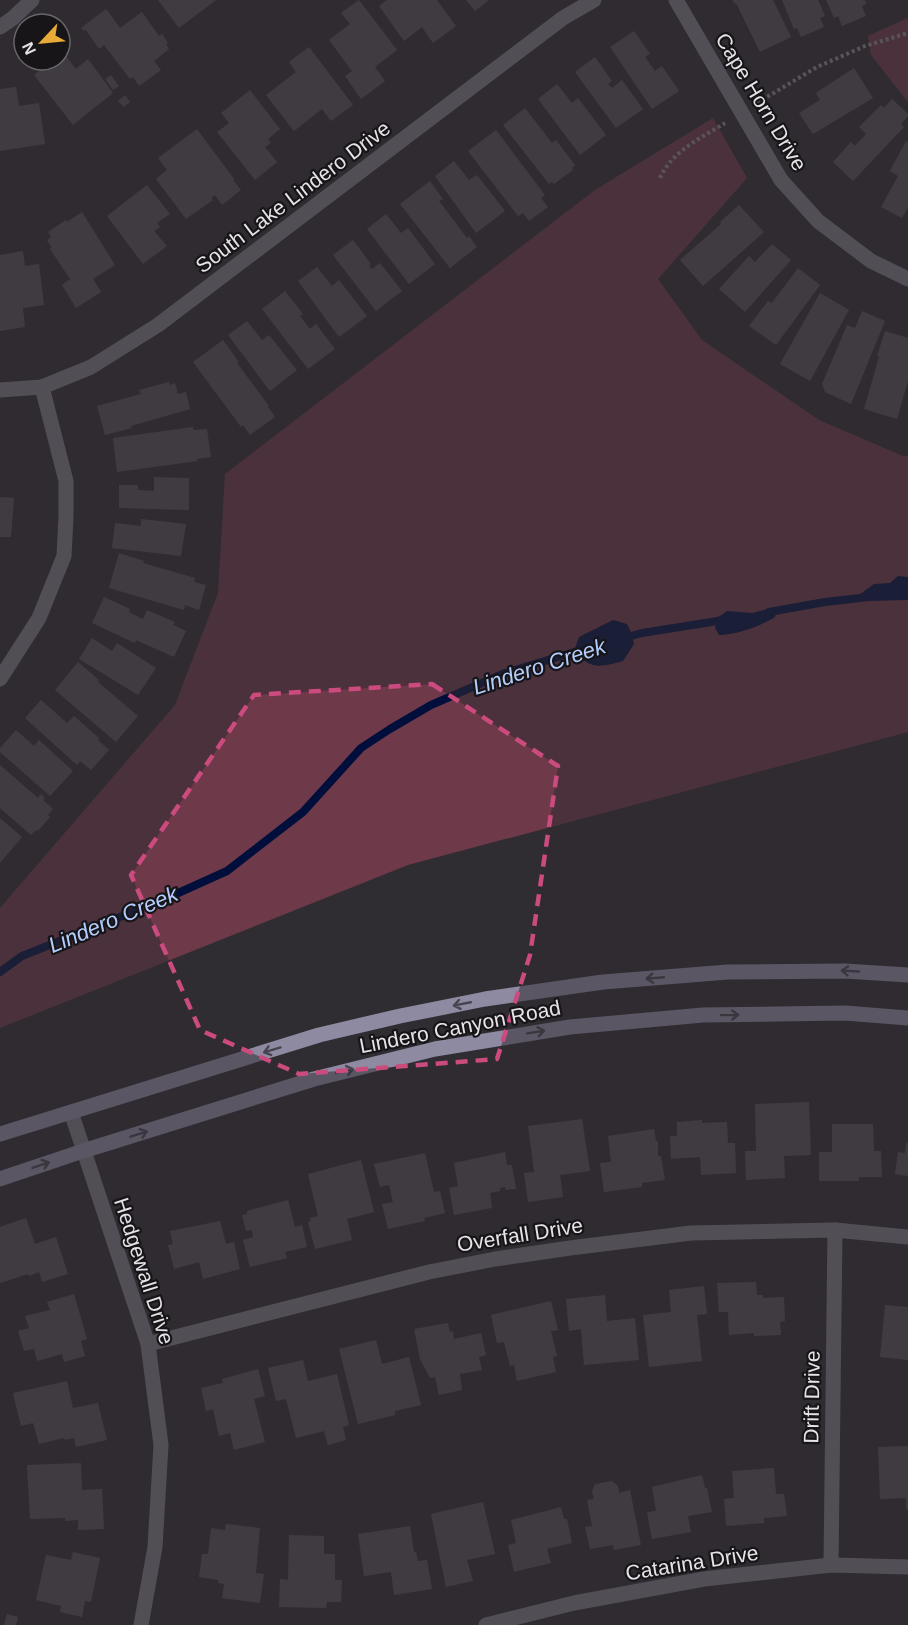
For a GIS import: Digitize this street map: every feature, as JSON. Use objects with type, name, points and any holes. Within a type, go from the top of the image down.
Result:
[{"type":"main road","name":"Lindero Canyon Road","points":[[0,1134],[320,1035],[485,999],[603,982],[728,972],[845,971],[908,975]]},
{"type":"main road","name":"Lindero Canyon Road","points":[[0,1179],[83,1151],[325,1077],[435,1049],[570,1027],[703,1016],[844,1013],[908,1018]]},
{"type":"street","points":[[0,27],[32,0]]},
{"type":"street","name":"South Lake Lindero Drive","points":[[0,390],[42,387],[91,367],[158,325],[563,18],[594,0]]},
{"type":"street","name":"Cape Horn Drive","points":[[676,0],[781,180],[818,220],[871,261],[908,279]]},
{"type":"street","points":[[0,679],[39,618],[64,556],[66,481],[42,387]]},
{"type":"street","name":"Hedgewall Drive","points":[[71,1112],[148,1344],[161,1445],[155,1547],[141,1625]]},
{"type":"street","name":"Overfall Drive","points":[[148,1344],[429,1272],[495,1258],[691,1233],[835,1230],[908,1238]]},
{"type":"street","name":"Drift Drive","points":[[831,1565],[835,1230]]},
{"type":"street","name":"Catarina Drive","points":[[486,1625],[574,1604],[704,1579],[831,1565],[908,1567]]},
{"type":"path","points":[[660,178],[664,167],[676,155],[741,112],[817,67],[865,46],[908,33]]},
{"type":"highlighted area","points":[[432,684],[558,766],[530,955],[497,1059],[299,1074],[200,1030],[131,875],[254,695]]},
{"type":"shaded area","points":[[908,18],[908,102],[871,55],[868,36]]},
{"type":"shaded area","points":[[713,118],[747,178],[658,279],[702,340],[819,420],[903,456],[908,456],[908,732],[408,865],[0,1028],[0,908],[175,705],[218,593],[225,474],[595,190]]},
{"type":"shaded area","points":[[898,576],[908,577],[908,600],[867,601],[859,595],[874,584],[890,583]]},
{"type":"shaded area","points":[[777,607],[775,617],[763,624],[719,635],[715,628],[717,618],[727,611],[752,613]]},
{"type":"shaded area","points":[[613,620],[627,624],[634,644],[623,661],[601,666],[584,661],[575,648],[579,637]]},
{"type":"building","points":[[158,0],[216,0],[179,28]]},
{"type":"building","points":[[359,0],[397,50],[375,67],[385,81],[361,99],[345,76],[352,71],[329,40],[350,24],[341,13]]},
{"type":"building","points":[[387,0],[437,0],[456,26],[433,43],[422,27],[404,41],[379,6]]},
{"type":"building","points":[[466,0],[489,0],[475,11]]},
{"type":"building","points":[[733,0],[773,0],[791,37],[760,52]]},
{"type":"building","points":[[782,0],[818,0],[825,16],[820,18],[824,27],[801,37],[797,28],[794,29]]},
{"type":"building","points":[[826,0],[865,0],[866,4],[862,6],[866,16],[842,26],[838,16],[834,18]]},
{"type":"building","points":[[106,9],[120,28],[142,12],[159,36],[162,34],[168,43],[166,44],[169,49],[154,61],[161,70],[139,86],[133,77],[130,79],[104,45],[99,49],[86,30],[81,28]]},
{"type":"building","points":[[634,31],[650,54],[645,57],[655,71],[662,66],[679,91],[652,109],[610,47]]},
{"type":"building","points":[[309,47],[353,105],[331,121],[322,109],[294,131],[266,95],[296,72],[289,62]]},
{"type":"building","points":[[595,57],[612,81],[608,84],[612,88],[622,80],[643,109],[616,128],[575,72]]},
{"type":"building","points":[[88,59],[113,93],[73,125],[34,75],[38,72],[72,72],[72,64],[76,69]]},
{"type":"building","points":[[854,68],[873,98],[813,134],[799,113],[820,100],[816,93]]},
{"type":"building","points":[[111,75],[119,86],[113,90],[105,79]]},
{"type":"building","points":[[557,84],[572,103],[578,98],[606,135],[580,155],[538,99]]},
{"type":"building","points":[[16,87],[19,106],[39,103],[45,144],[0,151],[0,89]]},
{"type":"building","points":[[250,90],[280,129],[268,139],[271,143],[265,147],[277,162],[255,180],[217,132],[229,123],[221,113]]},
{"type":"building","points":[[125,95],[130,102],[124,107],[118,101]]},
{"type":"building","points":[[892,99],[908,114],[901,124],[904,127],[853,181],[833,162],[851,142],[855,146],[866,134],[859,127],[881,105],[884,108]]},
{"type":"building","points":[[525,108],[552,143],[556,140],[575,165],[573,170],[554,184],[552,182],[549,184],[503,125]]},
{"type":"building","points":[[197,129],[241,190],[222,205],[215,195],[211,198],[213,200],[186,219],[156,179],[167,170],[158,158]]},
{"type":"building","points":[[496,130],[545,195],[541,198],[548,207],[529,221],[523,213],[518,216],[468,151]]},
{"type":"building","points":[[906,141],[908,142],[908,208],[902,218],[881,207],[898,176],[890,171]]},
{"type":"building","points":[[454,161],[469,180],[477,175],[505,211],[476,233],[435,176]]},
{"type":"building","points":[[430,181],[443,199],[439,201],[467,238],[469,236],[477,247],[450,268],[400,204]]},
{"type":"building","points":[[147,185],[170,214],[157,223],[160,227],[154,231],[167,246],[143,264],[107,216]]},
{"type":"building","points":[[739,205],[764,232],[703,286],[680,260]]},
{"type":"building","points":[[82,212],[115,265],[93,279],[101,292],[76,308],[62,285],[70,279],[50,249],[52,248],[47,240],[51,237],[48,232]]},
{"type":"building","points":[[386,214],[401,233],[408,228],[435,264],[409,284],[367,229]]},
{"type":"building","points":[[353,240],[371,264],[369,266],[372,269],[380,263],[402,291],[376,311],[333,255]]},
{"type":"building","points":[[772,244],[791,260],[745,312],[719,289],[749,256],[755,262]]},
{"type":"building","points":[[23,251],[25,266],[39,264],[44,305],[23,308],[25,327],[0,331],[0,255]]},
{"type":"building","points":[[317,267],[332,286],[339,280],[367,316],[339,337],[298,281]]},
{"type":"building","points":[[798,268],[820,285],[776,345],[749,326],[768,301],[772,303]]},
{"type":"building","points":[[285,291],[303,314],[300,316],[310,329],[316,324],[335,349],[308,369],[262,309]]},
{"type":"building","points":[[820,293],[849,310],[810,381],[780,364]]},
{"type":"building","points":[[862,311],[885,321],[851,404],[825,392],[822,384],[847,325],[855,328]]},
{"type":"building","points":[[247,321],[262,340],[269,335],[297,370],[270,391],[228,335]]},
{"type":"building","points":[[885,331],[908,338],[908,381],[897,419],[864,409]]},
{"type":"building","points":[[223,340],[275,417],[250,435],[243,425],[241,427],[193,362]]},
{"type":"building","points":[[169,382],[170,385],[175,383],[178,394],[186,392],[190,409],[105,435],[97,406],[141,394],[139,390]]},
{"type":"building","points":[[193,427],[194,430],[207,429],[211,457],[197,459],[198,461],[117,472],[113,438]]},
{"type":"building","points":[[154,477],[189,478],[189,510],[119,508],[119,485],[138,485],[138,490],[154,491]]},
{"type":"building","points":[[0,497],[14,498],[11,537],[0,537]]},
{"type":"building","points":[[141,519],[186,524],[181,556],[112,548],[115,523],[141,526]]},
{"type":"building","points":[[119,553],[144,561],[143,563],[195,578],[194,582],[206,585],[199,610],[185,605],[184,610],[109,588]]},
{"type":"building","points":[[104,597],[130,609],[129,612],[143,619],[147,610],[175,622],[173,625],[186,631],[174,657],[136,640],[135,643],[92,623]]},
{"type":"building","points":[[92,638],[112,651],[117,643],[156,668],[138,695],[79,659]]},
{"type":"building","points":[[78,662],[138,716],[116,742],[55,690]]},
{"type":"building","points":[[41,700],[67,723],[74,716],[109,750],[91,770],[80,761],[77,765],[25,718]]},
{"type":"building","points":[[16,730],[34,746],[39,740],[73,771],[50,796],[0,752],[0,748]]},
{"type":"building","points":[[0,765],[38,798],[41,794],[45,798],[43,800],[53,809],[48,815],[50,817],[38,831],[36,830],[31,835],[0,808]]},
{"type":"building","points":[[0,818],[22,837],[0,863]]},
{"type":"building","points":[[809,1102],[811,1155],[784,1156],[785,1178],[746,1180],[745,1151],[756,1151],[755,1104]]},
{"type":"building","points":[[582,1119],[590,1171],[560,1175],[563,1197],[528,1202],[524,1173],[534,1172],[528,1126]]},
{"type":"building","points":[[702,1120],[702,1123],[727,1122],[728,1143],[735,1143],[736,1173],[701,1175],[700,1157],[671,1159],[670,1136],[677,1136],[677,1122]]},
{"type":"building","points":[[832,1124],[873,1124],[874,1151],[881,1151],[882,1177],[859,1177],[859,1181],[819,1181],[819,1152],[832,1152]]},
{"type":"building","points":[[654,1129],[665,1180],[642,1183],[642,1187],[604,1192],[600,1163],[611,1162],[608,1136]]},
{"type":"building","points":[[906,1143],[908,1143],[908,1176],[895,1174],[898,1152],[905,1153]]},
{"type":"building","points":[[505,1152],[507,1165],[512,1165],[516,1189],[506,1190],[505,1187],[500,1188],[500,1191],[490,1193],[492,1208],[454,1215],[449,1188],[458,1186],[454,1163]]},
{"type":"building","points":[[425,1153],[434,1192],[440,1191],[445,1213],[424,1218],[425,1221],[388,1229],[382,1204],[393,1202],[389,1185],[380,1187],[374,1164]]},
{"type":"building","points":[[361,1160],[374,1212],[347,1219],[352,1240],[315,1249],[308,1222],[311,1221],[310,1218],[318,1216],[308,1174]]},
{"type":"building","points":[[288,1200],[295,1227],[302,1225],[307,1247],[285,1252],[287,1258],[250,1267],[243,1240],[253,1237],[252,1230],[246,1231],[242,1215],[247,1214],[247,1211]]},
{"type":"building","points":[[26,1218],[35,1244],[56,1237],[68,1274],[42,1282],[39,1272],[0,1283],[0,1227]]},
{"type":"building","points":[[220,1221],[226,1244],[234,1242],[240,1269],[203,1279],[199,1262],[174,1269],[168,1245],[173,1244],[170,1231]]},
{"type":"building","points":[[756,1282],[757,1295],[763,1295],[763,1298],[784,1297],[785,1321],[780,1322],[781,1335],[754,1336],[754,1333],[729,1335],[728,1312],[719,1312],[717,1283]]},
{"type":"building","points":[[704,1286],[707,1314],[697,1315],[702,1361],[649,1367],[643,1315],[671,1312],[669,1290]]},
{"type":"building","points":[[74,1294],[87,1339],[81,1341],[85,1356],[64,1362],[62,1354],[37,1361],[34,1349],[24,1351],[18,1331],[29,1328],[25,1316],[50,1310],[47,1302]]},
{"type":"building","points":[[605,1295],[607,1321],[635,1318],[639,1360],[584,1365],[581,1329],[569,1331],[566,1299]]},
{"type":"building","points":[[551,1301],[558,1330],[551,1331],[557,1356],[553,1357],[556,1372],[517,1381],[514,1365],[510,1366],[504,1342],[497,1343],[491,1315]]},
{"type":"building","points":[[885,1305],[908,1307],[908,1360],[880,1357]]},
{"type":"building","points":[[448,1323],[450,1332],[453,1331],[454,1339],[481,1333],[486,1355],[479,1357],[482,1370],[460,1374],[462,1390],[439,1395],[435,1377],[430,1378],[420,1359],[414,1329]]},
{"type":"building","points":[[376,1340],[382,1364],[409,1357],[421,1405],[395,1411],[395,1415],[358,1424],[339,1349]]},
{"type":"building","points":[[303,1360],[308,1381],[337,1374],[349,1425],[343,1427],[346,1440],[328,1445],[324,1431],[296,1438],[286,1399],[276,1401],[268,1368]]},
{"type":"building","points":[[258,1369],[265,1396],[254,1399],[265,1442],[234,1450],[230,1433],[219,1436],[213,1409],[206,1411],[201,1388],[223,1383],[222,1379]]},
{"type":"building","points":[[67,1381],[73,1408],[98,1403],[107,1440],[76,1447],[74,1438],[39,1444],[33,1423],[21,1426],[13,1393]]},
{"type":"building","points":[[908,1446],[908,1509],[906,1509],[906,1498],[880,1499],[878,1447]]},
{"type":"building","points":[[81,1463],[82,1490],[102,1489],[104,1529],[78,1530],[78,1520],[65,1521],[65,1518],[30,1519],[27,1465]]},
{"type":"building","points":[[774,1468],[776,1494],[784,1494],[787,1516],[764,1518],[764,1523],[726,1526],[724,1499],[734,1498],[732,1471]]},
{"type":"building","points":[[702,1475],[712,1512],[688,1516],[691,1532],[652,1539],[647,1512],[656,1511],[652,1487]]},
{"type":"building","points":[[612,1481],[618,1486],[619,1493],[630,1490],[641,1545],[614,1550],[613,1545],[590,1549],[585,1527],[592,1526],[587,1500],[594,1499],[592,1491],[595,1484]]},
{"type":"building","points":[[483,1502],[495,1554],[467,1560],[473,1581],[446,1587],[431,1514]]},
{"type":"building","points":[[561,1507],[564,1519],[567,1519],[572,1543],[547,1549],[551,1563],[514,1572],[508,1545],[516,1543],[511,1520]]},
{"type":"building","points":[[226,1524],[260,1528],[256,1573],[264,1574],[260,1603],[222,1598],[224,1584],[218,1583],[218,1580],[199,1577],[202,1554],[208,1554],[211,1528],[225,1530]]},
{"type":"building","points":[[410,1526],[414,1552],[416,1552],[418,1561],[427,1560],[432,1589],[394,1595],[391,1572],[364,1576],[358,1534]]},
{"type":"building","points":[[289,1535],[324,1536],[324,1554],[335,1554],[335,1580],[342,1580],[341,1602],[327,1602],[326,1608],[279,1607],[280,1579],[288,1580]]},
{"type":"building","points":[[73,1552],[100,1558],[91,1602],[85,1601],[82,1617],[60,1612],[61,1606],[36,1600],[46,1555],[71,1560]]},
{"type":"building","points":[[7,1614],[18,1617],[16,1625],[4,1625]]},
{"type":"waterway","name":"Lindero Creek","points":[[769,612],[869,597]]},
{"type":"waterway","name":"Lindero Creek","points":[[624,638],[724,620]]},
{"type":"waterway","name":"Lindero Creek","points":[[0,972],[22,956],[165,899],[227,871],[303,812],[361,748],[431,705],[505,673],[584,649]]}]
